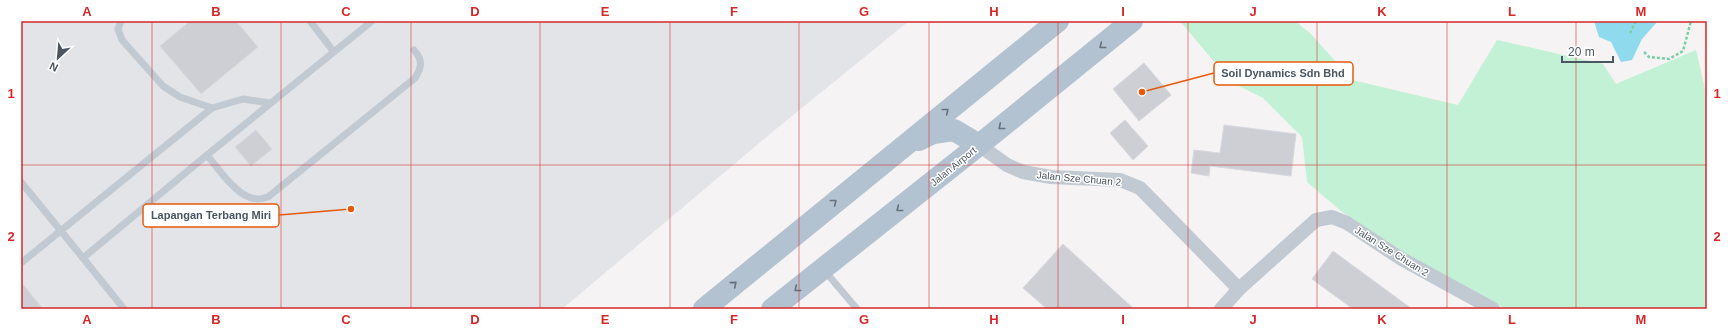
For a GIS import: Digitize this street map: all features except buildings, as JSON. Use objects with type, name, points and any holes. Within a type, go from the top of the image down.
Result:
[{"type":"main road","points":[[704,309],[890,156],[1058,21]]},
{"type":"main road","name":"Jalan Airport","points":[[772,309],[979,145],[1132,21]]},
{"type":"main road","points":[[890,156],[933,133],[954,130],[979,145]]},
{"type":"street","name":"Jalan Sze Chuan 2","points":[[979,145],[1006,165],[1023,172],[1051,177],[1120,180],[1140,188],[1239,289]]},
{"type":"street","name":"Jalan Sze Chuan 2","points":[[1221,309],[1239,289],[1316,220],[1332,217],[1347,223],[1400,258],[1492,309]]},
{"type":"lane","points":[[121,21],[118,29],[122,40],[163,86],[180,97],[212,108]]},
{"type":"lane","points":[[310,21],[334,52]]},
{"type":"lane","points":[[83,258],[206,155],[372,21]]},
{"type":"lane","points":[[206,155],[238,190],[248,197],[258,199],[268,197],[415,78],[420,70],[421,64],[420,57],[414,50]]},
{"type":"lane","points":[[21,263],[212,108],[243,99],[270,103]]},
{"type":"lane","points":[[21,182],[124,309]]},
{"type":"lane","points":[[823,268],[855,308]]},
{"type":"path","points":[[1630,33],[1636,21]]},
{"type":"path","points":[[1644,52],[1649,57],[1669,59],[1683,51],[1691,21]]},
{"type":"shaded area","points":[[21,21],[909,21],[776,129],[562,309],[21,309]]},
{"type":"green space","points":[[1180,21],[1295,21],[1311,34],[1352,80],[1458,105],[1497,40],[1603,64],[1616,84],[1696,50],[1707,97],[1707,309],[1506,309],[1402,253],[1341,211],[1307,182],[1302,137],[1263,98],[1231,82]]},
{"type":"water","points":[[1594,21],[1658,21],[1642,39],[1632,60],[1621,62],[1611,42],[1599,37]]},
{"type":"place","name":"Soil Dynamics Sdn Bhd","points":[[1142,92]]},
{"type":"place","name":"Lapangan Terbang Miri","points":[[351,209]]}]
